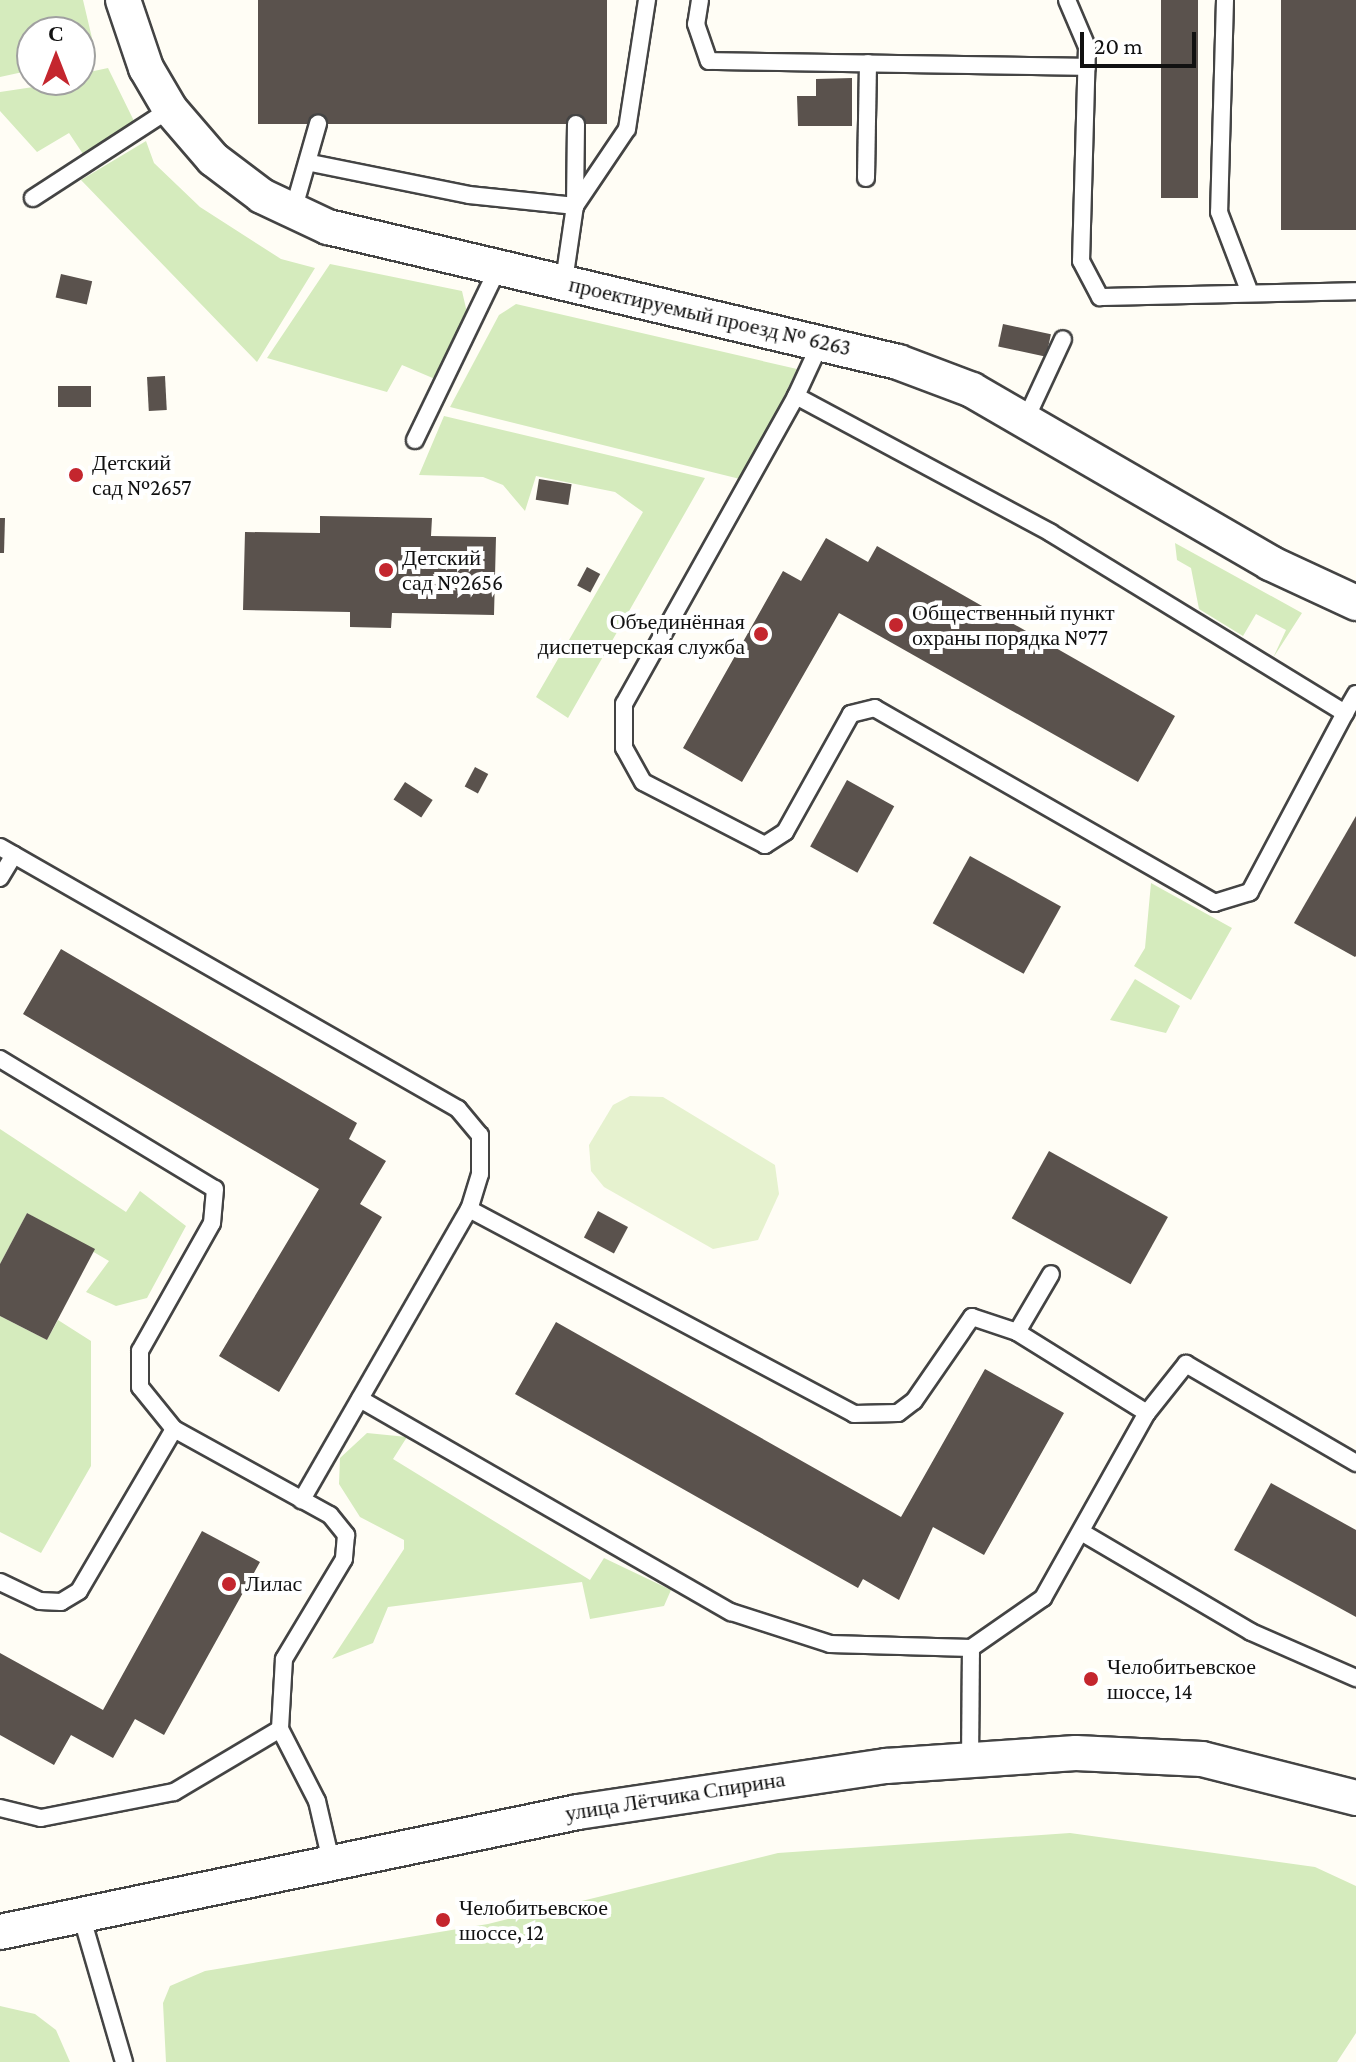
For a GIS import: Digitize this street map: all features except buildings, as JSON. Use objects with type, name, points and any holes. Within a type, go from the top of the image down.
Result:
[{"type":"street","name":"проектируемый проезд № 6263","points":[[123,0],[146,68],[170,109],[213,159],[293,211],[328,227],[821,341],[972,390],[1270,563],[1356,603]]},
{"type":"street","name":"улица Лётчика Спирина","points":[[0,1932],[331,1861],[798,1776],[1076,1753],[1202,1759],[1356,1798]]},
{"type":"lane","points":[[575,206],[627,129],[647,0]]},
{"type":"lane","points":[[700,0],[696,24],[709,61],[1087,67]]},
{"type":"lane","points":[[1067,0],[1087,47],[1081,261],[1100,297],[1197,299],[1248,288],[1356,291]]},
{"type":"lane","points":[[1225,0],[1219,212],[1248,288]]},
{"type":"lane","points":[[866,178],[868,63]]},
{"type":"lane","points":[[33,198],[170,109]]},
{"type":"lane","points":[[293,211],[311,163],[318,124]]},
{"type":"lane","points":[[564,281],[575,206],[576,124]]},
{"type":"lane","points":[[311,163],[469,195],[575,206]]},
{"type":"lane","points":[[415,440],[499,266]]},
{"type":"lane","points":[[1025,421],[1063,339]]},
{"type":"lane","points":[[821,341],[796,396],[624,704],[620,727],[630,766],[682,805],[765,845],[785,832],[851,714],[875,708],[1215,903],[1231,902],[1250,892],[1356,694]]},
{"type":"lane","points":[[796,396],[1051,533],[1345,713]]},
{"type":"lane","points":[[0,878],[7,851],[458,1109],[480,1135],[480,1174],[469,1209],[302,1500]]},
{"type":"lane","points":[[0,1059],[215,1189],[212,1223],[140,1351],[140,1387],[174,1429],[330,1515],[346,1535],[344,1559],[284,1659],[280,1729],[317,1801],[331,1861]]},
{"type":"lane","points":[[469,1209],[854,1414],[898,1413],[914,1401],[972,1317],[1017,1332],[1147,1413]]},
{"type":"lane","points":[[1017,1332],[1051,1274]]},
{"type":"lane","points":[[360,1399],[731,1612],[830,1644],[971,1648],[1000,1634],[1043,1598],[1083,1533],[1147,1413],[1186,1364],[1356,1463]]},
{"type":"lane","points":[[0,1582],[40,1601],[61,1602],[79,1591],[174,1429]]},
{"type":"lane","points":[[1083,1533],[1251,1632],[1356,1678]]},
{"type":"lane","points":[[970,1761],[971,1648]]},
{"type":"lane","points":[[0,1808],[41,1818],[174,1792],[280,1729]]},
{"type":"lane","points":[[81,1915],[124,2062]]},
{"type":"green space","points":[[0,0],[83,0],[87,16],[16,16],[16,74],[0,77]]},
{"type":"green space","points":[[108,68],[134,121],[85,157],[69,133],[37,152],[0,111],[0,92],[16,90],[16,96],[96,96],[96,71]]},
{"type":"green space","points":[[146,141],[154,163],[200,207],[281,259],[315,268],[257,362],[81,180]]},
{"type":"green space","points":[[330,264],[462,291],[468,317],[435,379],[402,365],[387,392],[267,358]]},
{"type":"green space","points":[[516,304],[797,369],[744,480],[450,407],[499,315]]},
{"type":"green space","points":[[444,416],[705,478],[568,718],[536,697],[643,512],[615,492],[536,476],[525,511],[503,485],[483,477],[419,475]]},
{"type":"green space","points":[[1175,543],[1302,613],[1273,658],[1286,630],[1256,614],[1243,636],[1199,609],[1191,568],[1177,560]]},
{"type":"green space","points":[[1151,883],[1232,928],[1191,1000],[1134,966],[1145,948]]},
{"type":"green space","points":[[1135,979],[1180,1006],[1166,1033],[1110,1020]]},
{"type":"green space","points":[[630,1096],[663,1097],[775,1165],[779,1194],[758,1240],[713,1249],[604,1187],[591,1171],[589,1145],[613,1105]]},
{"type":"green space","points":[[0,1129],[126,1212],[140,1191],[186,1226],[147,1298],[116,1306],[86,1292],[109,1261],[27,1213],[0,1264]]},
{"type":"green space","points":[[0,1316],[47,1340],[58,1320],[91,1341],[91,1466],[41,1553],[0,1532]]},
{"type":"green space","points":[[367,1433],[407,1437],[393,1459],[590,1580],[604,1558],[671,1590],[664,1606],[590,1619],[582,1582],[388,1607],[373,1643],[332,1659],[404,1549],[404,1540],[360,1517],[339,1484],[340,1458]]},
{"type":"green space","points":[[1070,1833],[1315,1867],[1356,1886],[1356,2033],[1337,2062],[166,2062],[163,2003],[170,1986],[205,1971],[488,1924],[778,1853]]},
{"type":"green space","points":[[0,2006],[35,2014],[56,2030],[70,2062],[0,2062]]},
{"type":"place","name":"Детский сад №2657","points":[[76,475]]},
{"type":"place","name":"Детский сад №2656","points":[[386,570]]},
{"type":"place","name":"Общественный пункт охраны порядка №77","points":[[896,625]]},
{"type":"place","name":"Объединённая диспетчерская служба","points":[[761,634]]},
{"type":"place","name":"Лилас","points":[[229,1584]]},
{"type":"place","name":"Челобитьевское шоссе, 14","points":[[1091,1679]]},
{"type":"place","name":"Челобитьевское шоссе, 12","points":[[443,1920]]}]
